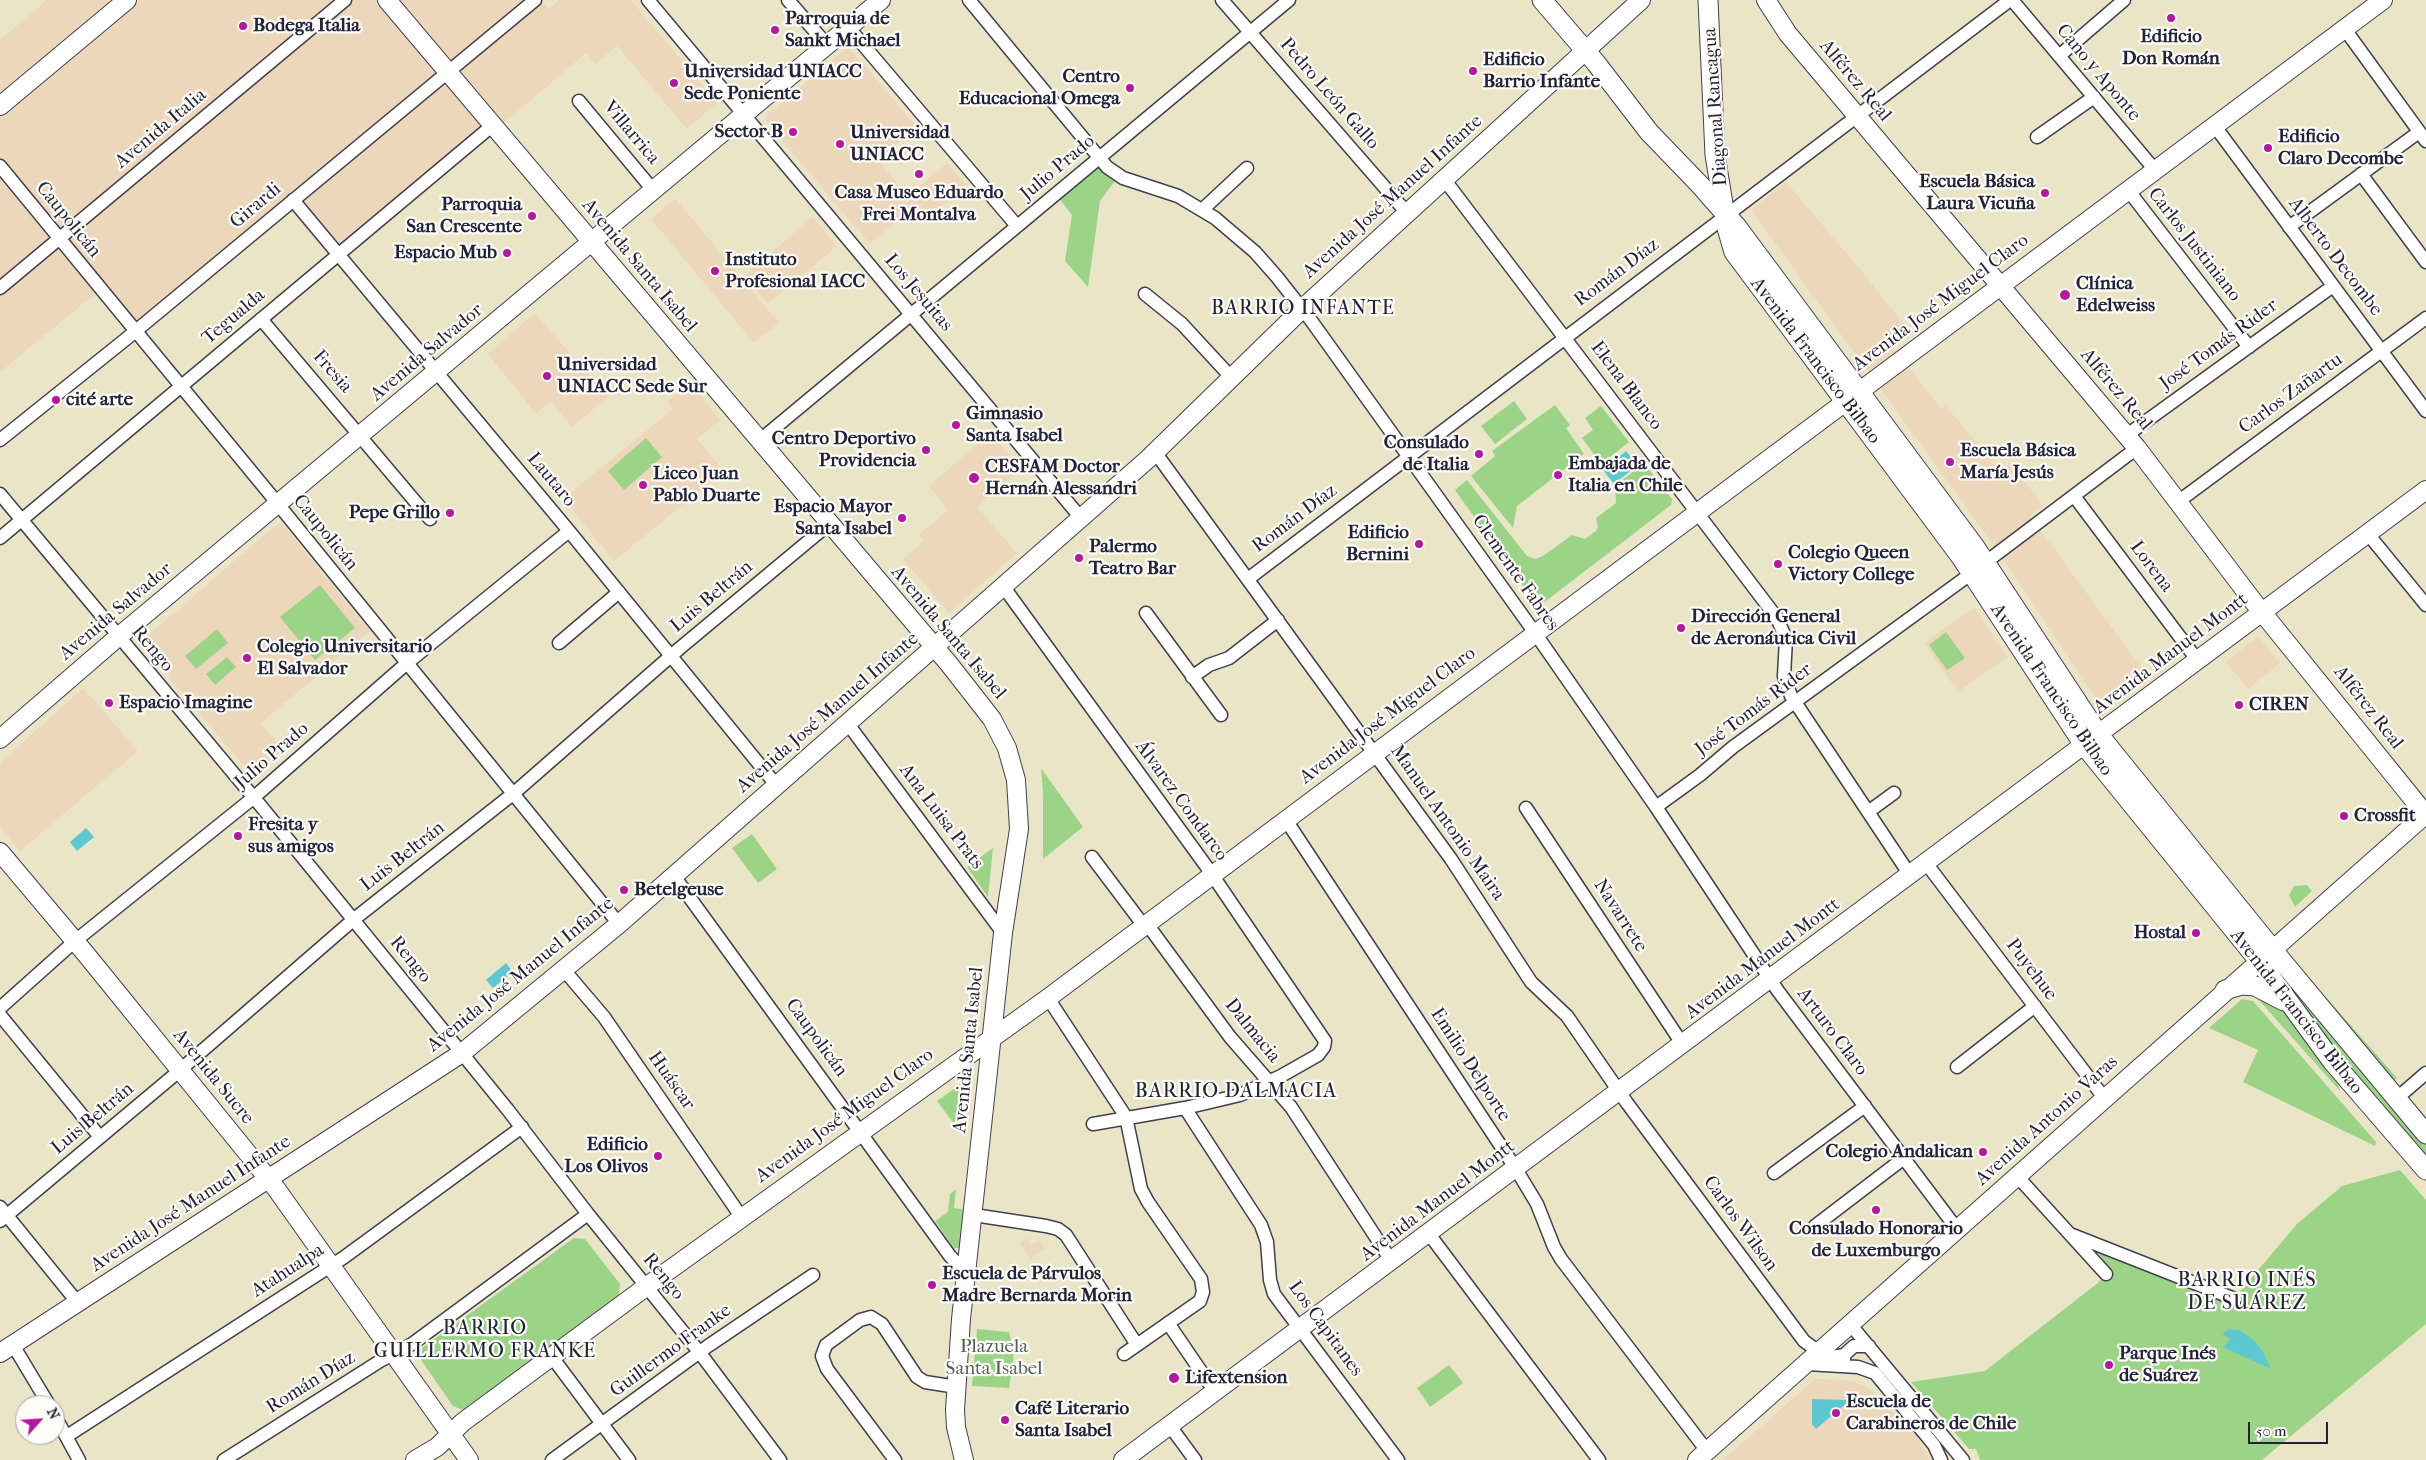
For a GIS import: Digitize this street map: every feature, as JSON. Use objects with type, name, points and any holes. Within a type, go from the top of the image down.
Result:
[{"type":"main road","points":[[0,106],[126,0]]},
{"type":"main road","name":"Avenida Santa Isabel","points":[[387,0],[935,648],[992,719],[1007,748],[1016,780],[1019,829],[1003,932],[986,1083],[974,1215],[967,1262],[957,1387],[956,1427],[964,1460]]},
{"type":"main road","name":"Avenida Salvador","points":[[0,739],[118,637],[881,0]]},
{"type":"main road","points":[[1542,0],[1586,50],[1649,132],[1726,214]]},
{"type":"main road","name":"Avenida José Manuel Infante","points":[[7,1349],[462,1053],[564,970],[935,648],[1155,452],[1302,309],[1641,0]]},
{"type":"main road","name":"Diagonal Rancagua","points":[[1708,0],[1716,155],[1726,214]]},
{"type":"main road","name":"Alférez Real","points":[[1766,0],[1788,34],[2132,441],[2262,612],[2426,814]]},
{"type":"main road","name":"Avenida José Miguel Claro","points":[[415,1460],[437,1447],[451,1434],[647,1286],[992,1036],[1048,998],[2383,0]]},
{"type":"main road","name":"Avenida Francisco Bilbao","points":[[1726,214],[1728,235],[1734,252],[1852,396],[1979,568],[2092,740],[2266,955],[2426,1134]]},
{"type":"main road","name":"Avenida Manuel Montt","points":[[1123,1460],[1301,1330],[2426,490]]},
{"type":"main road","name":"Avenida Antonio Varas","points":[[1702,1456],[2105,1099],[2225,990],[2426,814]]},
{"type":"main road","name":"Avenida Sucre","points":[[0,852],[75,941],[269,1180],[469,1460]]},
{"type":"main road","name":"Avenida Francisco Bilbao","points":[[2266,955],[2291,1007],[2332,1062],[2426,1170]]},
{"type":"main road","points":[[2225,990],[2242,985],[2255,986],[2273,994],[2291,1007]]},
{"type":"main road","points":[[954,1064],[974,1067],[982,1073],[986,1083]]},
{"type":"street","name":"Avenida Italia","points":[[0,288],[345,0]]},
{"type":"street","name":"Girardi","points":[[0,440],[135,332],[292,200],[536,0]]},
{"type":"street","name":"Los Jesuitas","points":[[648,0],[1081,518]]},
{"type":"street","points":[[788,0],[827,45]]},
{"type":"street","name":"Clemente Fabres","points":[[968,0],[1099,158],[1116,174],[1178,196],[1236,234],[1255,252],[1302,309],[1535,633],[1656,807],[1770,980]]},
{"type":"street","name":"Pedro León Gallo","points":[[1222,0],[1407,213]]},
{"type":"street","name":"Julio Prado","points":[[759,441],[1289,0]]},
{"type":"street","name":"Román Díaz","points":[[1248,578],[1726,214],[2011,0]]},
{"type":"street","name":"Cano y Aponte","points":[[2011,0],[2155,170]]},
{"type":"street","points":[[2059,56],[2124,0]]},
{"type":"street","points":[[848,27],[1017,226]]},
{"type":"street","points":[[2289,227],[2361,174],[2422,136],[2344,28]]},
{"type":"street","points":[[2037,137],[2094,98]]},
{"type":"street","name":"Villarrica","points":[[579,101],[653,190]]},
{"type":"street","name":"Tegualda","points":[[0,538],[493,125]]},
{"type":"street","name":"Alberto Decombe","points":[[2214,126],[2426,411]]},
{"type":"street","name":"Caupolicán","points":[[0,166],[514,793],[619,924]]},
{"type":"street","points":[[1202,210],[1247,168]]},
{"type":"street","points":[[2361,174],[2426,262]]},
{"type":"street","name":"Elena Blanco","points":[[1444,179],[1782,624],[1786,638],[1784,676],[1795,702]]},
{"type":"street","name":"Carlos Justiniano","points":[[2128,190],[2249,347]]},
{"type":"street","name":"Lautaro","points":[[292,200],[437,372],[777,786]]},
{"type":"street","name":"José Tomás Rider","points":[[1656,807],[2074,496],[2132,441],[2249,347],[2333,286]]},
{"type":"street","points":[[1145,294],[1182,324],[1231,377]]},
{"type":"street","name":"Carlos Zañartu","points":[[2179,501],[2426,318]]},
{"type":"street","name":"Fresia","points":[[262,319],[430,519]]},
{"type":"street","name":"Manuel Antonio Maira","points":[[1155,452],[1467,882],[1531,982],[1567,1016],[1619,1092]]},
{"type":"street","name":"Rengo","points":[[0,494],[253,798],[522,1127],[588,1214],[700,1353],[780,1460]]},
{"type":"street","name":"Lorena","points":[[2074,496],[2198,661]]},
{"type":"street","name":"Luis Beltrán","points":[[2,1215],[180,1071],[353,920],[514,793],[671,655],[829,524]]},
{"type":"street","name":"Julio Prado","points":[[0,1008],[75,941],[253,798],[407,663],[568,531]]},
{"type":"street","points":[[2368,534],[2426,605]]},
{"type":"street","name":"Álvarez Condarco","points":[[1003,586],[1212,875],[1325,1041],[1324,1047],[1318,1055],[1269,1082]]},
{"type":"street","points":[[559,643],[619,592]]},
{"type":"street","points":[[1146,613],[1221,715]]},
{"type":"street","points":[[1192,676],[1209,665],[1229,658],[1278,620]]},
{"type":"street","points":[[1795,702],[1910,876]]},
{"type":"street","name":"Ana Luisa Prats","points":[[848,724],[1003,932]]},
{"type":"street","points":[[1868,812],[1894,793]]},
{"type":"street","name":"Navarrete","points":[[1526,808],[1683,1045]]},
{"type":"street","name":"Emilio Delporte","points":[[1286,820],[1516,1169],[1537,1204],[1554,1247],[1561,1259],[1702,1456]]},
{"type":"street","name":"Dalmacia","points":[[1092,857],[1230,1037],[1304,1125],[1392,1262]]},
{"type":"street","name":"Puyehue","points":[[1926,863],[2105,1099]]},
{"type":"street","name":"Caupolicán","points":[[674,876],[950,1256],[956,1262],[967,1262]]},
{"type":"street","name":"Huáscar","points":[[564,970],[604,1017],[742,1218]]},
{"type":"street","name":"Arturo Claro","points":[[1770,980],[1957,1229]]},
{"type":"street","points":[[1048,998],[1126,1117],[1141,1189],[1201,1279],[1203,1292],[1200,1301],[1124,1354]]},
{"type":"street","points":[[1957,1067],[2035,1006]]},
{"type":"street","points":[[0,1015],[100,1137]]},
{"type":"street","points":[[2396,1100],[2426,1073]]},
{"type":"street","points":[[1092,1124],[1185,1108],[1240,1094],[1269,1082]]},
{"type":"street","name":"Carlos Wilson","points":[[1619,1092],[1804,1341],[1813,1358]]},
{"type":"street","name":"Arturo Claro","points":[[1774,1173],[1865,1106]]},
{"type":"street","name":"Los Capitanes","points":[[1185,1108],[1261,1225],[1267,1242],[1272,1286],[1279,1300],[1398,1460]]},
{"type":"street","name":"Atahualpa","points":[[67,1436],[331,1266],[522,1127]]},
{"type":"street","points":[[1816,1226],[1904,1158]]},
{"type":"street","points":[[2017,1176],[2106,1274]]},
{"type":"street","name":"Román Díaz","points":[[224,1460],[426,1334],[588,1214]]},
{"type":"street","points":[[2,1215],[78,1302]]},
{"type":"street","points":[[974,1215],[1046,1226],[1058,1229],[1066,1235],[1137,1345]]},
{"type":"street","points":[[1429,1234],[1599,1460]]},
{"type":"street","points":[[2070,1234],[2235,1298]]},
{"type":"street","name":"Guillermo Franke","points":[[552,1460],[700,1353],[813,1275]]},
{"type":"street","points":[[895,1460],[827,1369],[822,1356],[826,1345],[860,1320],[871,1317],[882,1324],[917,1377],[925,1382],[957,1387]]},
{"type":"street","points":[[1168,1323],[1215,1392]]},
{"type":"street","points":[[1850,1324],[1962,1460]]},
{"type":"street","points":[[1845,1360],[1854,1346],[1869,1346]]},
{"type":"street","points":[[7,1349],[42,1395]]},
{"type":"street","points":[[552,1357],[629,1460]]},
{"type":"street","points":[[1813,1358],[1845,1360],[1870,1370],[1880,1378],[1934,1444],[1941,1460]]},
{"type":"street","points":[[1170,1426],[1195,1460]]},
{"type":"street","points":[[65,1433],[79,1460]]},
{"type":"shaded area","points":[[47,0],[541,0],[549,9],[559,0],[631,0],[717,103],[687,129],[617,46],[595,64],[586,53],[337,265],[290,210],[136,331],[101,289],[0,372],[0,40]]},
{"type":"shaded area","name":"Universidad UNIACC","points":[[845,49],[851,50],[917,127],[878,160],[908,196],[947,163],[966,185],[924,221],[912,207],[870,244],[766,122],[767,115]]},
{"type":"shaded area","points":[[1786,182],[1864,274],[1909,331],[1892,345],[1941,409],[1946,406],[2000,471],[2011,463],[2043,506],[2030,516],[2146,674],[2100,705],[1995,547],[1751,210]]},
{"type":"shaded area","name":"Instituto Profesional IACC","points":[[675,198],[779,323],[754,343],[651,219]]},
{"type":"shaded area","points":[[813,217],[837,246],[768,304],[744,276]]},
{"type":"shaded area","name":"Universidad UNIACC Sede Sur","points":[[535,313],[608,397],[572,427],[551,401],[536,414],[488,354]]},
{"type":"shaded area","name":"Liceo Juan Pablo Duarte","points":[[690,383],[720,420],[697,439],[724,471],[614,561],[563,499],[673,409],[667,401]]},
{"type":"shaded area","points":[[990,433],[1021,468],[977,507],[1017,553],[949,613],[903,559],[924,541],[919,535],[948,510],[929,486]]},
{"type":"shaded area","name":"Colegio Universitario El Salvador","points":[[276,525],[283,525],[370,631],[261,723],[283,750],[252,776],[168,676],[169,674],[145,643],[144,639]]},
{"type":"shaded area","points":[[1974,608],[2008,657],[1958,692],[1924,643]]},
{"type":"shaded area","points":[[2258,636],[2280,663],[2248,689],[2226,662]]},
{"type":"shaded area","points":[[83,688],[138,751],[20,851],[0,827],[0,763]]},
{"type":"shaded area","points":[[1027,1238],[1032,1245],[1040,1240],[1045,1249],[1030,1259],[1020,1243]]},
{"type":"shaded area","name":"Escuela de Carabineros de Chile","points":[[1815,1379],[1846,1380],[1866,1386],[1913,1430],[1930,1460],[1723,1460]]},
{"type":"green space","points":[[1100,165],[1117,178],[1100,201],[1088,287],[1065,261],[1072,215],[1058,197]]},
{"type":"green space","points":[[1514,401],[1527,419],[1495,444],[1481,426]]},
{"type":"green space","points":[[1555,405],[1570,425],[1566,428],[1584,454],[1517,506],[1513,528],[1471,476],[1495,456],[1492,451]]},
{"type":"green space","points":[[1601,406],[1629,442],[1601,464],[1582,438],[1593,430],[1585,418]]},
{"type":"green space","points":[[646,438],[662,457],[624,490],[608,471]]},
{"type":"green space","points":[[1644,463],[1672,499],[1671,505],[1542,604],[1536,604],[1455,490],[1467,480],[1527,556],[1535,559],[1543,556],[1572,535],[1585,539],[1596,531],[1598,527],[1596,518],[1616,503],[1615,486]]},
{"type":"green space","points":[[320,585],[355,628],[315,660],[280,617]]},
{"type":"green space","points":[[217,629],[228,643],[196,669],[185,656]]},
{"type":"green space","points":[[1946,632],[1965,658],[1947,670],[1929,645]]},
{"type":"green space","points":[[227,657],[236,667],[215,685],[206,674]]},
{"type":"green space","points":[[1041,768],[1083,827],[1043,859],[1043,794]]},
{"type":"green space","points":[[752,834],[777,869],[758,883],[732,848]]},
{"type":"green space","points":[[993,848],[988,897],[967,867]]},
{"type":"green space","points":[[2307,885],[2312,891],[2295,907],[2289,895],[2294,886]]},
{"type":"green space","points":[[2296,962],[2397,1078],[2393,1082],[2294,964]]},
{"type":"green space","points":[[2279,970],[2331,1036],[2426,1145],[2426,1165],[2274,975]]},
{"type":"green space","points":[[2260,994],[2284,1008],[2337,1078],[2340,1091],[2257,998]]},
{"type":"green space","points":[[2242,999],[2253,1001],[2376,1142],[2375,1146],[2243,1082],[2258,1050],[2209,1028]]},
{"type":"green space","points":[[965,1081],[962,1123],[958,1124],[952,1121],[937,1101]]},
{"type":"green space","name":"Parque Inés de Suárez","points":[[2400,1170],[2426,1200],[2426,1324],[2262,1460],[1980,1460],[1976,1449],[1969,1449],[1911,1382],[1985,1371],[2099,1282],[2109,1269],[2094,1246],[2232,1301],[2297,1224],[2342,1186]]},
{"type":"green space","points":[[956,1189],[954,1208],[967,1210],[962,1247],[954,1248],[935,1221],[948,1212],[950,1194]]},
{"type":"green space","points":[[574,1238],[585,1239],[620,1284],[619,1295],[463,1410],[453,1406],[421,1360],[422,1348]]},
{"type":"green space","name":"Plazuela Santa Isabel","points":[[977,1329],[1009,1332],[1014,1353],[1009,1388],[972,1386]]},
{"type":"green space","points":[[1449,1365],[1463,1383],[1430,1407],[1417,1388]]},
{"type":"water","points":[[1626,451],[1638,465],[1614,484],[1603,470]]},
{"type":"water","points":[[86,828],[94,837],[77,851],[70,842]]},
{"type":"water","points":[[506,963],[513,972],[493,988],[486,980]]},
{"type":"water","points":[[2229,1329],[2241,1331],[2252,1339],[2261,1348],[2271,1369],[2223,1347],[2231,1339],[2222,1334]]},
{"type":"water","points":[[1812,1399],[1848,1400],[1847,1403],[1816,1429],[1812,1424]]},
{"type":"place","name":"Edificio Don Román","points":[[2171,18]]},
{"type":"place","name":"Bodega Italia","points":[[243,26]]},
{"type":"place","name":"Parroquia de Sankt Michael","points":[[775,30]]},
{"type":"place","name":"Edificio Barrio Infante","points":[[1473,71]]},
{"type":"place","name":"Universidad UNIACC Sede Poniente","points":[[674,83]]},
{"type":"place","name":"Centro Educacional Omega","points":[[1130,88]]},
{"type":"place","name":"Sector B","points":[[793,132]]},
{"type":"place","name":"Universidad UNIACC","points":[[840,144]]},
{"type":"place","name":"Edificio Claro Decombe","points":[[2268,148]]},
{"type":"place","name":"Casa Museo Eduardo Frei Montalva","points":[[919,174]]},
{"type":"place","name":"Escuela Básica Laura Vicuña","points":[[2045,193]]},
{"type":"place","name":"Parroquia San Crescente","points":[[532,216]]},
{"type":"place","name":"Espacio Mub","points":[[507,253]]},
{"type":"place","name":"Instituto Profesional IACC","points":[[715,271]]},
{"type":"place","name":"Clínica Edelweiss","points":[[2065,295]]},
{"type":"place","name":"Universidad UNIACC Sede Sur","points":[[547,376]]},
{"type":"place","name":"cité arte","points":[[56,400]]},
{"type":"place","name":"Gimnasio Santa Isabel","points":[[956,425]]},
{"type":"place","name":"Centro Deportivo Providencia","points":[[926,450]]},
{"type":"place","name":"Consulado de Italia","points":[[1479,454]]},
{"type":"place","name":"Escuela Básica María Jesús","points":[[1950,462]]},
{"type":"place","name":"Embajada de Italia en Chile","points":[[1558,475]]},
{"type":"place","name":"CESFAM Doctor Hernán Alessandri","points":[[974,478]]},
{"type":"place","name":"Liceo Juan Pablo Duarte","points":[[643,485]]},
{"type":"place","name":"Pepe Grillo","points":[[450,513]]},
{"type":"place","name":"Espacio Mayor Santa Isabel","points":[[902,518]]},
{"type":"place","name":"Edificio Bernini","points":[[1419,544]]},
{"type":"place","name":"Palermo Teatro Bar","points":[[1079,558]]},
{"type":"place","name":"Colegio Queen Victory College","points":[[1778,564]]},
{"type":"place","name":"Dirección General de Aeronáutica Civil","points":[[1681,628]]},
{"type":"place","name":"Colegio Universitario El Salvador","points":[[247,658]]},
{"type":"place","name":"Espacio Imagine","points":[[109,703]]},
{"type":"place","name":"CIREN","points":[[2239,705]]},
{"type":"place","name":"Crossfit","points":[[2344,816]]},
{"type":"place","name":"Fresita y sus amigos","points":[[238,836]]},
{"type":"place","name":"Betelgeuse","points":[[624,890]]},
{"type":"place","name":"Hostal","points":[[2196,933]]},
{"type":"place","name":"Colegio Andalican","points":[[1983,1152]]},
{"type":"place","name":"Edificio Los Olivos","points":[[658,1156]]},
{"type":"place","name":"Consulado Honorario de Luxemburgo","points":[[1876,1210]]},
{"type":"place","name":"Escuela de Párvulos Madre Bernarda Morin","points":[[932,1285]]},
{"type":"place","name":"Parque Inés de Suárez","points":[[2109,1365]]},
{"type":"place","name":"Lifextension","points":[[1174,1378]]},
{"type":"place","name":"Escuela de Carabineros de Chile","points":[[1836,1413]]},
{"type":"place","name":"Café Literario Santa Isabel","points":[[1005,1420]]},
{"type":"district","name":"BARRIO INFANTE","points":[[1303,309]]},
{"type":"district","name":"BARRIO DALMACIA","points":[[1236,1092]]},
{"type":"district","name":"BARRIO INÉS DE SUÁREZ","points":[[2247,1292]]},
{"type":"district","name":"BARRIO GUILLERMO FRANKE","points":[[485,1340]]}]
